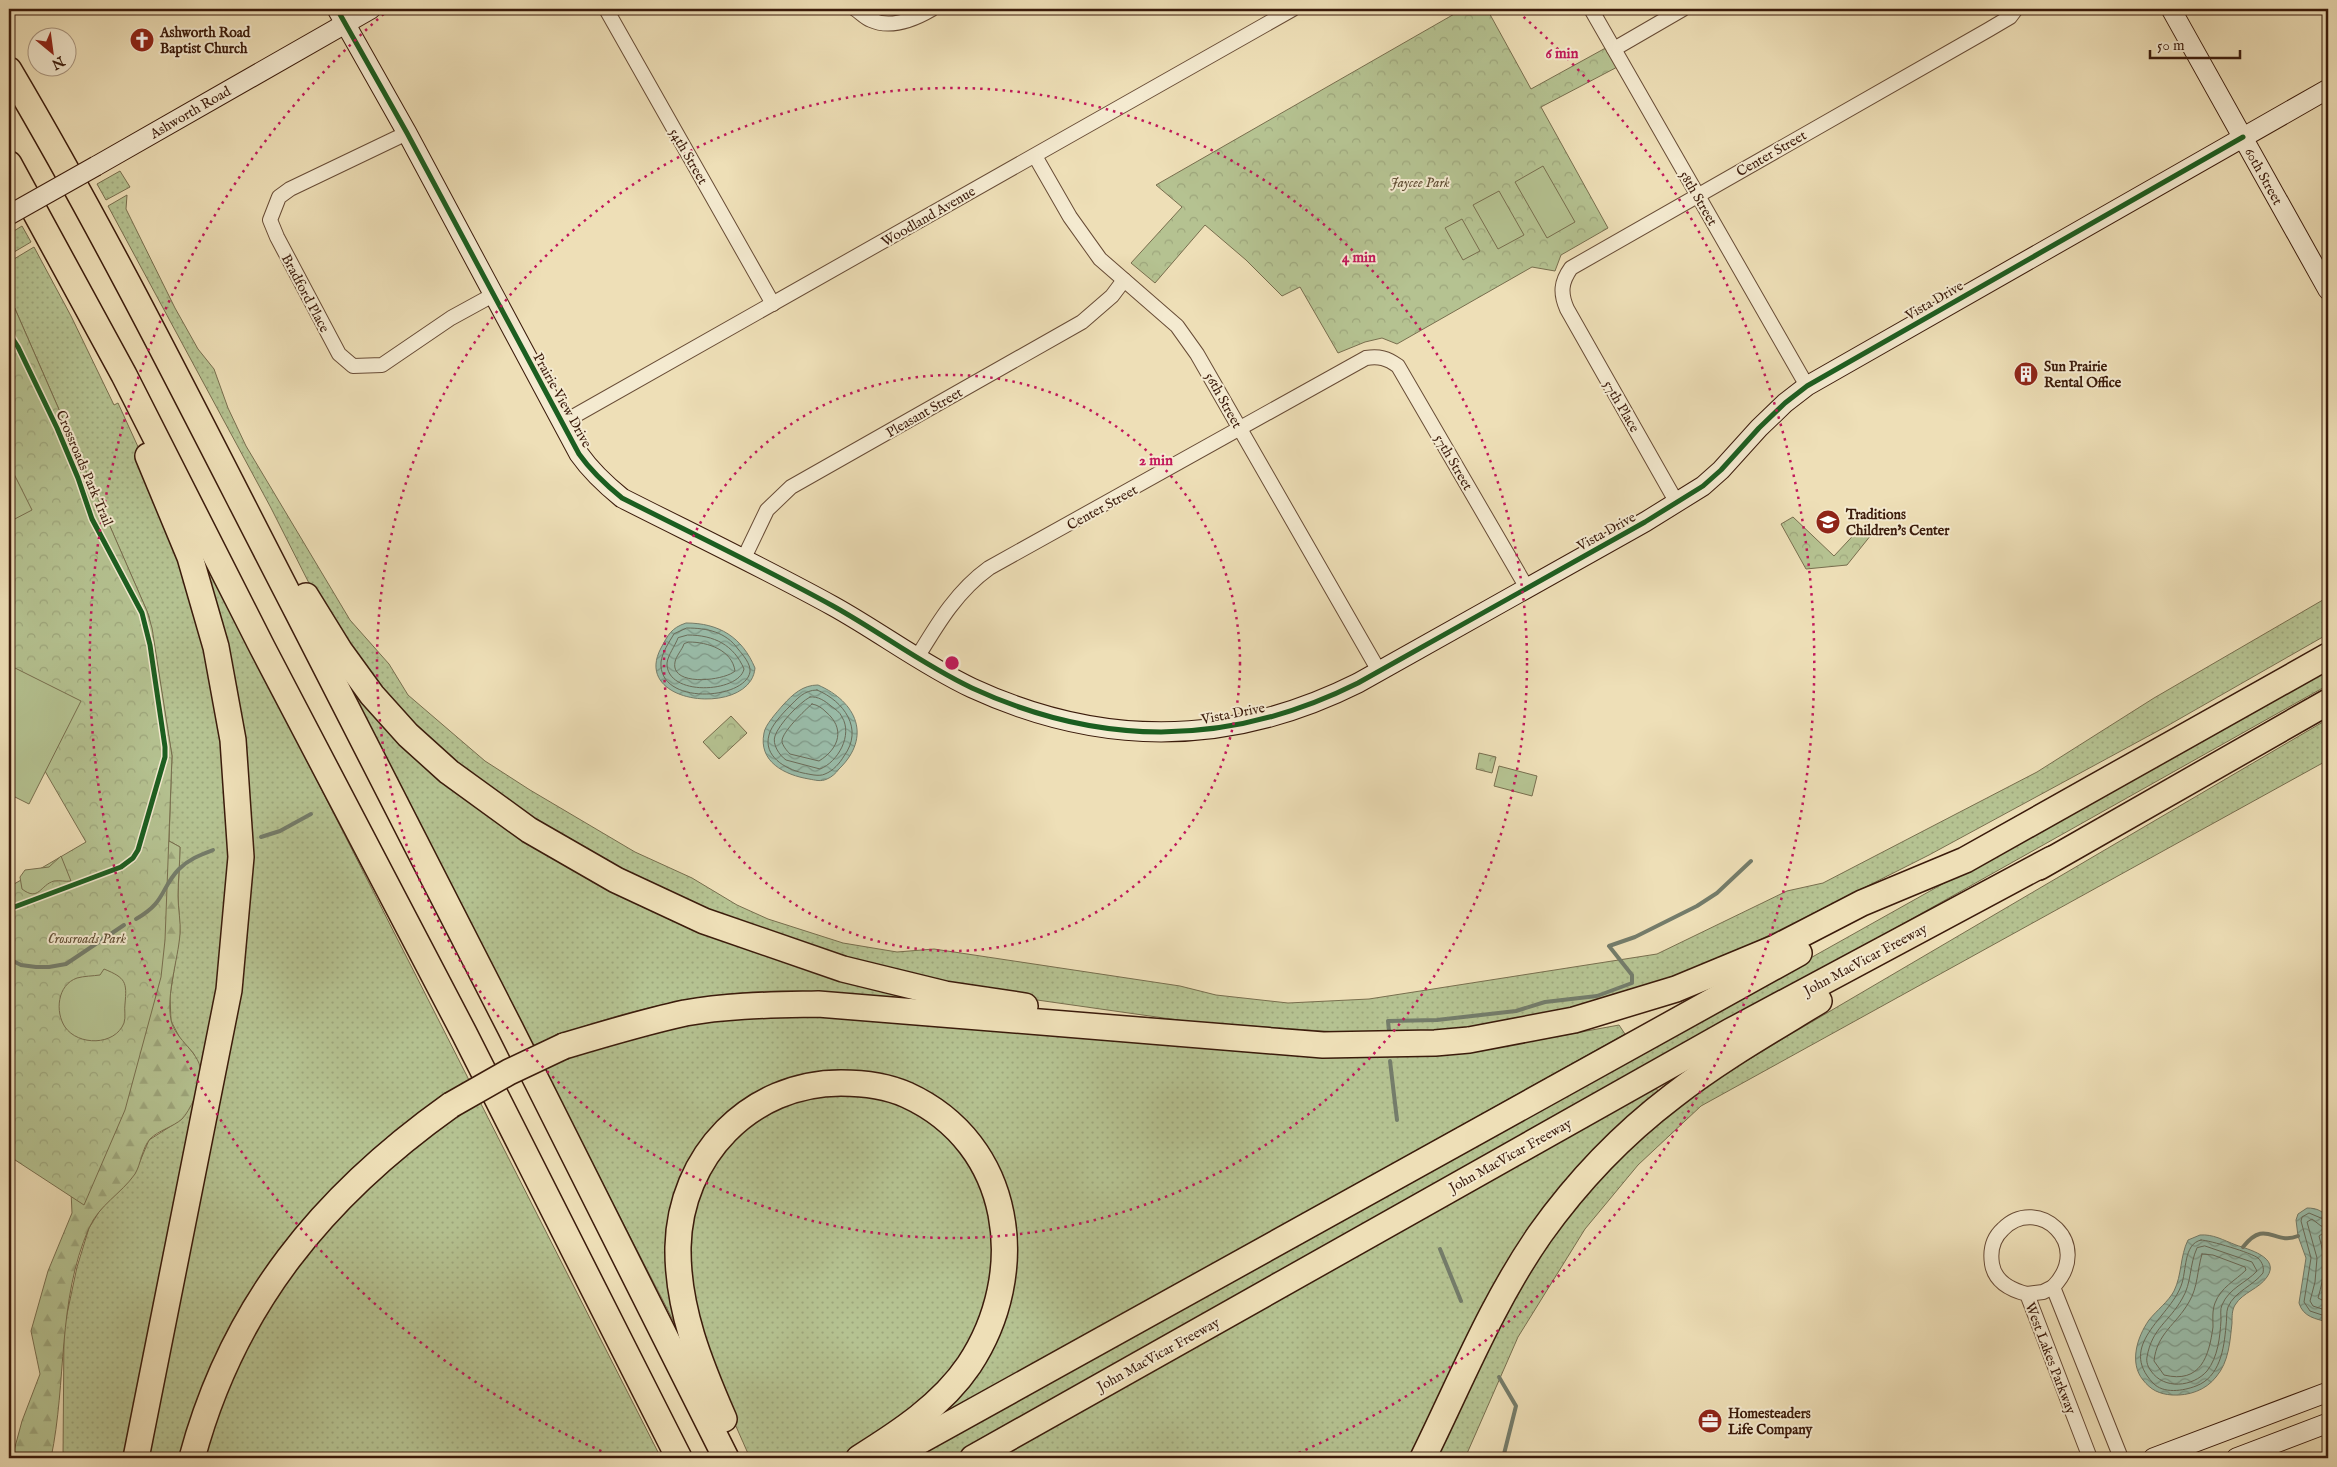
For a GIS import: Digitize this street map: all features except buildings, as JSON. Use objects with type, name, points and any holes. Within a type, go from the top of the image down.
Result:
[{"type":"highway","points":[[9,70],[94,220],[220,462],[616,1238],[726,1458]]},
{"type":"highway","points":[[9,164],[124,375],[267,656],[459,1024],[679,1458]]},
{"type":"highway","points":[[52,242],[155,471],[190,557],[216,647],[233,740],[242,857],[229,990],[136,1458]]},
{"type":"highway","points":[[220,462],[340,651],[372,695],[408,735],[449,772],[529,830],[616,880],[704,921],[843,969],[945,994],[1092,1016],[1173,1033]]},
{"type":"highway","points":[[889,1458],[2328,656]]},
{"type":"highway","points":[[1423,1458],[1496,1309],[1535,1242],[1580,1184],[1624,1137],[1674,1095],[1742,1049],[2052,859],[2328,702]]},
{"type":"highway","name":"John MacVicar Freeway","points":[[973,1458],[1731,1031],[2052,859]]},
{"type":"highway","points":[[192,1458],[200,1429],[222,1370],[252,1314],[286,1260],[326,1211],[372,1166],[451,1105],[509,1072],[564,1046],[624,1027],[687,1013],[751,1006],[818,1004],[1323,1045],[1435,1043],[1469,1040],[1574,1020],[1676,989],[1775,948],[1862,903],[1965,860]]},
{"type":"highway","points":[[740,1458],[693,1341],[685,1310],[678,1246],[686,1197],[699,1167],[714,1144],[735,1122],[759,1103],[802,1086],[826,1083],[860,1083],[893,1090],[908,1096],[937,1112],[962,1135],[979,1157],[995,1189],[1004,1224],[1005,1260],[1003,1278],[989,1327],[969,1365],[940,1399],[916,1419],[859,1458]]},
{"type":"highway","points":[[661,1424],[675,1458]]},
{"type":"street","name":"Ashworth Road","points":[[9,215],[96,166],[342,16],[371,9]]},
{"type":"street","name":"54th Street","points":[[606,9],[773,304]]},
{"type":"street","points":[[855,9],[871,20],[889,24],[914,19],[932,9]]},
{"type":"street","name":"Woodland Avenue","points":[[562,424],[1293,9]]},
{"type":"street","name":"58th Street","points":[[1591,9],[1807,386]]},
{"type":"street","points":[[1614,49],[1683,9]]},
{"type":"street","name":"60th Street","points":[[2172,9],[2328,290]]},
{"type":"street","name":"Center Street","points":[[1567,309],[1562,297],[1562,287],[1571,268],[2013,13]]},
{"type":"street","name":"Prairie View Drive","points":[[342,16],[407,133],[578,454],[589,468],[622,498],[833,606],[918,656]]},
{"type":"street","name":"Vista Drive","points":[[918,656],[970,687],[1034,712],[1084,725],[1126,731],[1168,733],[1210,730],[1291,712],[1328,698],[1677,503],[1703,486],[1721,470],[1759,428],[1785,403],[1807,386],[2328,89]]},
{"type":"street","name":"Bradford Place","points":[[407,133],[290,189],[279,197],[270,220],[276,237],[340,354],[353,366],[382,366],[451,318],[493,295]]},
{"type":"street","name":"56th Street","points":[[1035,156],[1070,217],[1100,259],[1177,326],[1198,354],[1379,671]]},
{"type":"street","name":"Pleasant Street","points":[[743,560],[767,510],[791,487],[1082,322],[1112,296],[1124,280]]},
{"type":"street","name":"57th Place","points":[[1567,309],[1677,503]]},
{"type":"street","name":"57th Street","points":[[1366,358],[1376,356],[1388,359],[1398,366],[1527,588]]},
{"type":"street","name":"Center Street","points":[[918,656],[952,603],[971,581],[989,568],[1366,358]]},
{"type":"street","name":"West Lakes Parkway","points":[[2090,1458],[2027,1294],[2012,1290],[2001,1282],[1993,1268],[1991,1257],[1995,1238],[2014,1220],[2033,1217],[2043,1220],[2058,1229],[2064,1238],[2068,1252],[2066,1268],[2053,1287],[2121,1458]]},
{"type":"street","points":[[2027,1294],[2043,1292],[2053,1287]]},
{"type":"street","points":[[2154,1458],[2328,1392]]},
{"type":"street","points":[[2236,1458],[2328,1423]]},
{"type":"green space","name":"Jaycee Park","points":[[1463,9],[1487,9],[1531,89],[1611,45],[1623,64],[1541,107],[1608,228],[1561,255],[1555,271],[1532,267],[1397,344],[1382,338],[1365,342],[1338,353],[1300,287],[1282,296],[1246,260],[1205,225],[1155,283],[1131,263],[1182,207],[1156,185]]},
{"type":"green space","points":[[1543,166],[1575,222],[1547,238],[1515,182]]},
{"type":"green space","points":[[120,171],[130,187],[106,200],[97,184]]},
{"type":"green space","points":[[1499,191],[1524,235],[1498,249],[1473,205]]},
{"type":"green space","points":[[127,195],[126,209],[175,308],[198,349],[214,369],[228,408],[246,446],[350,620],[389,664],[408,695],[485,761],[635,852],[692,878],[737,905],[768,919],[843,943],[897,952],[934,949],[1180,986],[1216,995],[1288,1003],[1369,999],[1657,954],[1787,891],[1823,883],[2037,772],[2154,698],[2328,597],[2328,634],[2167,726],[1929,855],[1800,920],[1681,975],[1579,1008],[1506,1023],[1412,1033],[1352,1033],[1192,1022],[1002,995],[896,975],[683,903],[516,813],[401,715],[316,597],[271,508],[108,206]]},
{"type":"green space","points":[[1462,219],[1480,251],[1463,260],[1445,228]]},
{"type":"green space","points":[[22,226],[31,242],[9,255],[9,234]]},
{"type":"green space","points":[[34,247],[71,316],[114,405],[118,403],[155,484],[200,610],[233,801],[228,946],[129,1458],[63,1458],[64,1328],[77,1267],[89,1228],[102,1207],[135,1173],[149,1140],[182,1119],[194,1054],[181,1040],[171,1021],[170,996],[180,932],[178,895],[180,847],[169,841],[172,756],[149,616],[9,295],[9,274],[12,267],[9,262]]},
{"type":"green space","name":"Crossroads Park","points":[[9,295],[147,611],[152,628],[172,756],[165,940],[161,977],[125,1110],[84,1205],[9,1156],[9,887],[86,842],[9,709]]},
{"type":"green space","points":[[9,464],[32,510],[9,522]]},
{"type":"green space","points":[[1793,517],[1834,556],[1862,526],[1871,535],[1847,565],[1806,569],[1781,524]]},
{"type":"green space","points":[[205,560],[469,1080],[416,1116],[367,1156],[321,1201],[300,1225],[280,1250],[183,1446],[180,1458],[143,1458],[244,930],[200,563]]},
{"type":"green space","points":[[9,665],[81,701],[29,804],[9,794]]},
{"type":"green space","points":[[2328,668],[2328,685],[952,1458],[911,1458],[1641,1053]]},
{"type":"green space","points":[[343,673],[524,834],[899,989],[897,998],[799,991],[765,991],[697,998],[596,1022],[532,1046]]},
{"type":"green space","points":[[731,716],[747,733],[719,759],[703,742]]},
{"type":"green space","points":[[2328,719],[2328,760],[1701,1106],[1638,1165],[1585,1229],[1518,1337],[1465,1458],[1437,1458],[1503,1320],[1543,1251],[1560,1227],[1597,1183],[1637,1141],[1659,1122],[1681,1104],[1732,1069]]},
{"type":"green space","points":[[1479,753],[1496,757],[1492,773],[1476,769]]},
{"type":"green space","points":[[1499,766],[1537,776],[1532,796],[1494,786]]},
{"type":"green space","points":[[169,841],[180,847],[178,896],[180,934],[171,988],[171,1020],[173,1027],[197,1060],[201,1075],[199,1085],[192,1104],[182,1119],[150,1139],[135,1174],[98,1213],[89,1228],[79,1256],[67,1313],[56,1429],[51,1458],[12,1458],[22,1421],[40,1374],[31,1331],[48,1271],[72,1213],[70,1169]]},
{"type":"green space","points":[[61,856],[71,881],[54,881],[32,894],[22,889],[20,877],[25,870],[49,867]]},
{"type":"green space","points":[[104,969],[121,978],[125,986],[124,1023],[119,1031],[105,1039],[96,1041],[78,1038],[65,1027],[62,1021],[59,1007],[62,993],[65,986],[77,978],[100,975]]},
{"type":"green space","points":[[814,1015],[1426,1055],[1489,1049],[1619,1025],[1625,1034],[932,1421],[1012,1264],[958,1119],[806,1078],[689,1171],[680,1324],[676,1326],[543,1067],[585,1050],[629,1036],[696,1021],[731,1017]]},
{"type":"green space","points":[[1655,1087],[1659,1092],[1619,1128],[1442,1395],[1411,1458],[997,1458]]},
{"type":"green space","points":[[880,1093],[950,1132],[993,1205],[991,1301],[947,1380],[877,1438],[844,1458],[750,1458],[723,1397],[697,1320],[687,1249],[700,1183],[738,1128],[795,1096]]},
{"type":"green space","points":[[479,1100],[661,1458],[203,1458],[214,1421],[257,1325],[318,1237],[398,1156]]},
{"type":"water","points":[[686,623],[719,629],[736,640],[750,657],[755,668],[749,684],[734,694],[715,698],[695,698],[676,693],[662,682],[656,668],[661,648],[670,632]]},
{"type":"water","points":[[818,685],[842,701],[856,721],[857,733],[855,745],[849,757],[834,775],[820,781],[791,774],[775,765],[765,752],[763,743],[767,726],[787,701],[803,688]]},
{"type":"water","points":[[2307,1208],[2320,1211],[2328,1220],[2328,1322],[2307,1314],[2299,1303],[2306,1258],[2298,1236],[2296,1220],[2298,1214]]},
{"type":"water","points":[[2200,1235],[2214,1236],[2261,1255],[2270,1264],[2270,1270],[2264,1281],[2242,1297],[2234,1307],[2228,1351],[2224,1365],[2212,1382],[2202,1389],[2191,1393],[2178,1395],[2163,1394],[2156,1391],[2143,1380],[2136,1366],[2136,1350],[2141,1334],[2149,1320],[2174,1291],[2188,1240]]},
{"type":"waterway","points":[[261,837],[280,831],[311,814]]},
{"type":"waterway","points":[[136,919],[153,907],[179,869],[195,858],[213,850]]},
{"type":"waterway","points":[[1389,1031],[1388,1021],[1437,1020],[1516,1011],[1545,1002],[1597,996],[1632,983],[1632,975],[1609,946],[1635,937],[1697,906],[1717,893],[1751,861]]},
{"type":"waterway","points":[[9,959],[21,965],[36,967],[66,964],[124,925]]},
{"type":"waterway","points":[[1390,1061],[1397,1120]]},
{"type":"waterway","points":[[2243,1247],[2258,1234],[2264,1233],[2283,1238],[2298,1236]]},
{"type":"waterway","points":[[1440,1249],[1461,1301]]},
{"type":"waterway","points":[[1499,1377],[1516,1406],[1503,1458]]},
{"type":"cycle path","points":[[337,9],[407,133],[579,454],[605,483],[622,498],[833,606],[936,669],[972,688],[1021,708],[1069,722],[1118,730],[1166,732],[1214,729],[1262,719],[1310,704],[1358,683],[1645,522],[1703,486],[1721,470],[1759,428],[1785,403],[1807,386],[2243,137]]},
{"type":"cycle path","name":"Crossroads Park Trail","points":[[9,333],[18,347],[57,428],[78,478],[92,519],[142,613],[150,645],[165,747],[165,757],[138,850],[133,858],[121,867],[9,909]]},
{"type":"place","name":"Ashworth Road Baptist Church","points":[[142,40]]},
{"type":"place","name":"Sun Prairie Rental Office","points":[[2026,374]]},
{"type":"place","name":"Traditions Children's Center","points":[[1828,522]]},
{"type":"place","name":"Homesteaders Life Company","points":[[1710,1421]]}]
